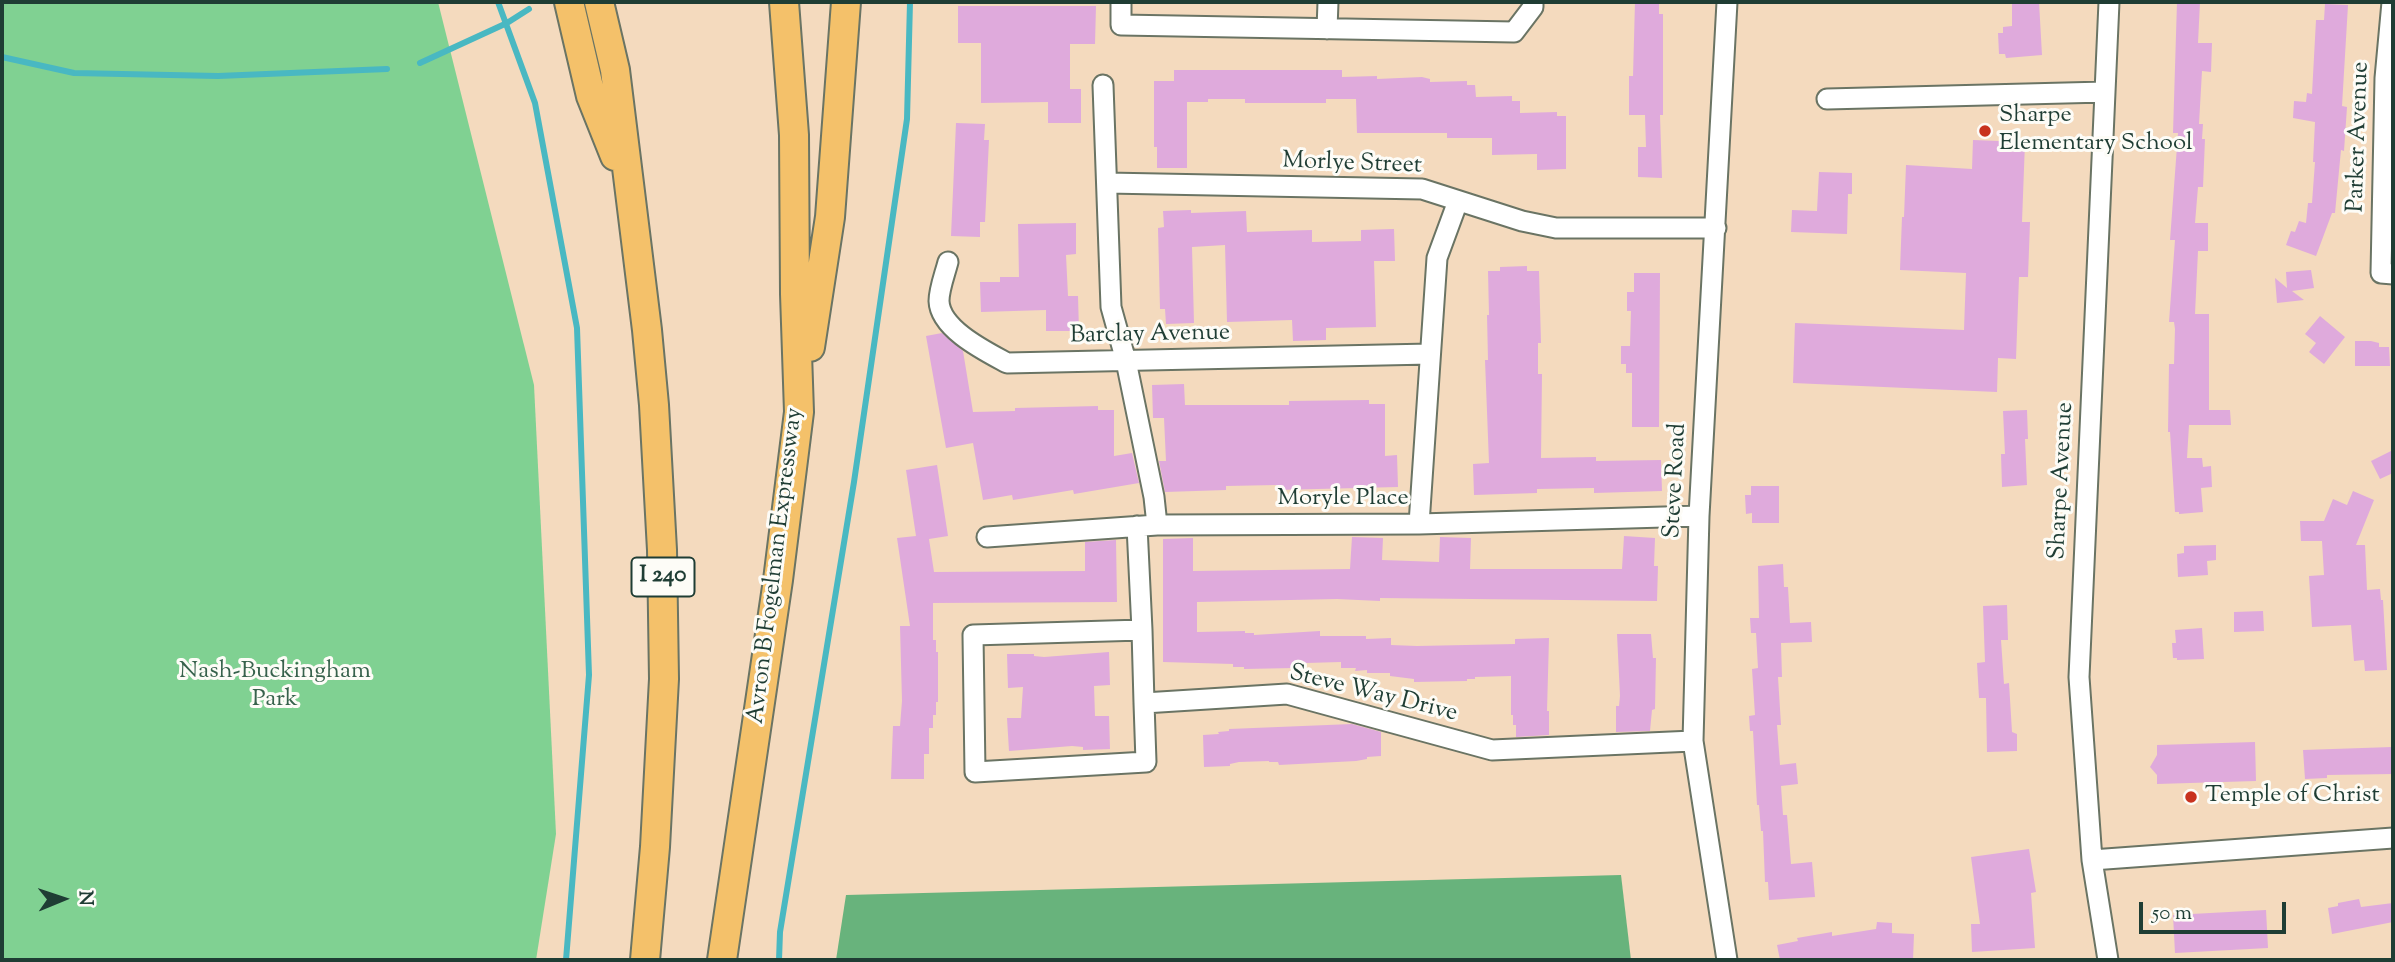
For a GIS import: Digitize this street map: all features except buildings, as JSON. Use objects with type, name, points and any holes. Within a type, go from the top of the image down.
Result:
[{"type":"highway","points":[[569,2],[592,96],[629,194]]},
{"type":"highway","name":"I 240","points":[[599,2],[615,70],[646,317],[654,405],[664,610],[659,783],[645,960]]},
{"type":"highway","name":"Avron B Fogelman Expressway","points":[[722,960],[778,580],[799,412],[794,135],[784,2]]},
{"type":"highway","points":[[799,412],[830,217],[846,2]]},
{"type":"street","points":[[1121,2],[1121,24],[1514,32],[1533,7],[1533,2]]},
{"type":"street","points":[[1327,29],[1328,2]]},
{"type":"street","name":"Steve Road","points":[[1727,2],[1699,516],[1693,741],[1727,960]]},
{"type":"street","name":"Sharpe Avenue","points":[[2108,960],[2092,860],[2079,677],[2109,2]]},
{"type":"street","name":"Parker Avenue","points":[[2387,274],[2385,78],[2392,2]]},
{"type":"street","points":[[1103,85],[1111,307],[1126,361],[1154,497],[1157,525]]},
{"type":"street","points":[[1827,99],[2105,92]]},
{"type":"street","name":"Morlye Street","points":[[1107,183],[1422,189],[1522,221],[1556,228],[1716,228]]},
{"type":"street","points":[[1419,524],[1437,258],[1458,201]]},
{"type":"street","name":"Barclay Avenue","points":[[948,262],[939,298],[941,312],[968,342],[1007,363],[1430,354]]},
{"type":"street","name":"Moryle Place","points":[[987,537],[1157,525],[1419,524],[1699,516]]},
{"type":"street","points":[[1137,527],[1142,630],[1146,762],[975,772],[974,635],[1142,630]]},
{"type":"street","name":"Steve Way Drive","points":[[1144,703],[1287,694],[1492,750],[1693,741]]},
{"type":"street","points":[[2092,860],[2393,838]]},
{"type":"green space","name":"Nash-Buckingham Park","points":[[2,2],[438,2],[534,385],[556,834],[536,960],[2,960]]},
{"type":"green space","points":[[1621,875],[1631,960],[836,960],[846,895]]},
{"type":"waterway","points":[[498,2],[535,103],[577,328],[589,675],[566,960]]},
{"type":"waterway","points":[[779,960],[780,932],[854,482],[907,119],[910,2]]},
{"type":"waterway","points":[[420,63],[507,23],[529,9]]},
{"type":"waterway","points":[[2,57],[74,73],[218,76],[387,69]]},
{"type":"place","name":"Sharpe Elementary School","points":[[1985,131]]},
{"type":"place","name":"Temple of Christ","points":[[2191,797]]}]
